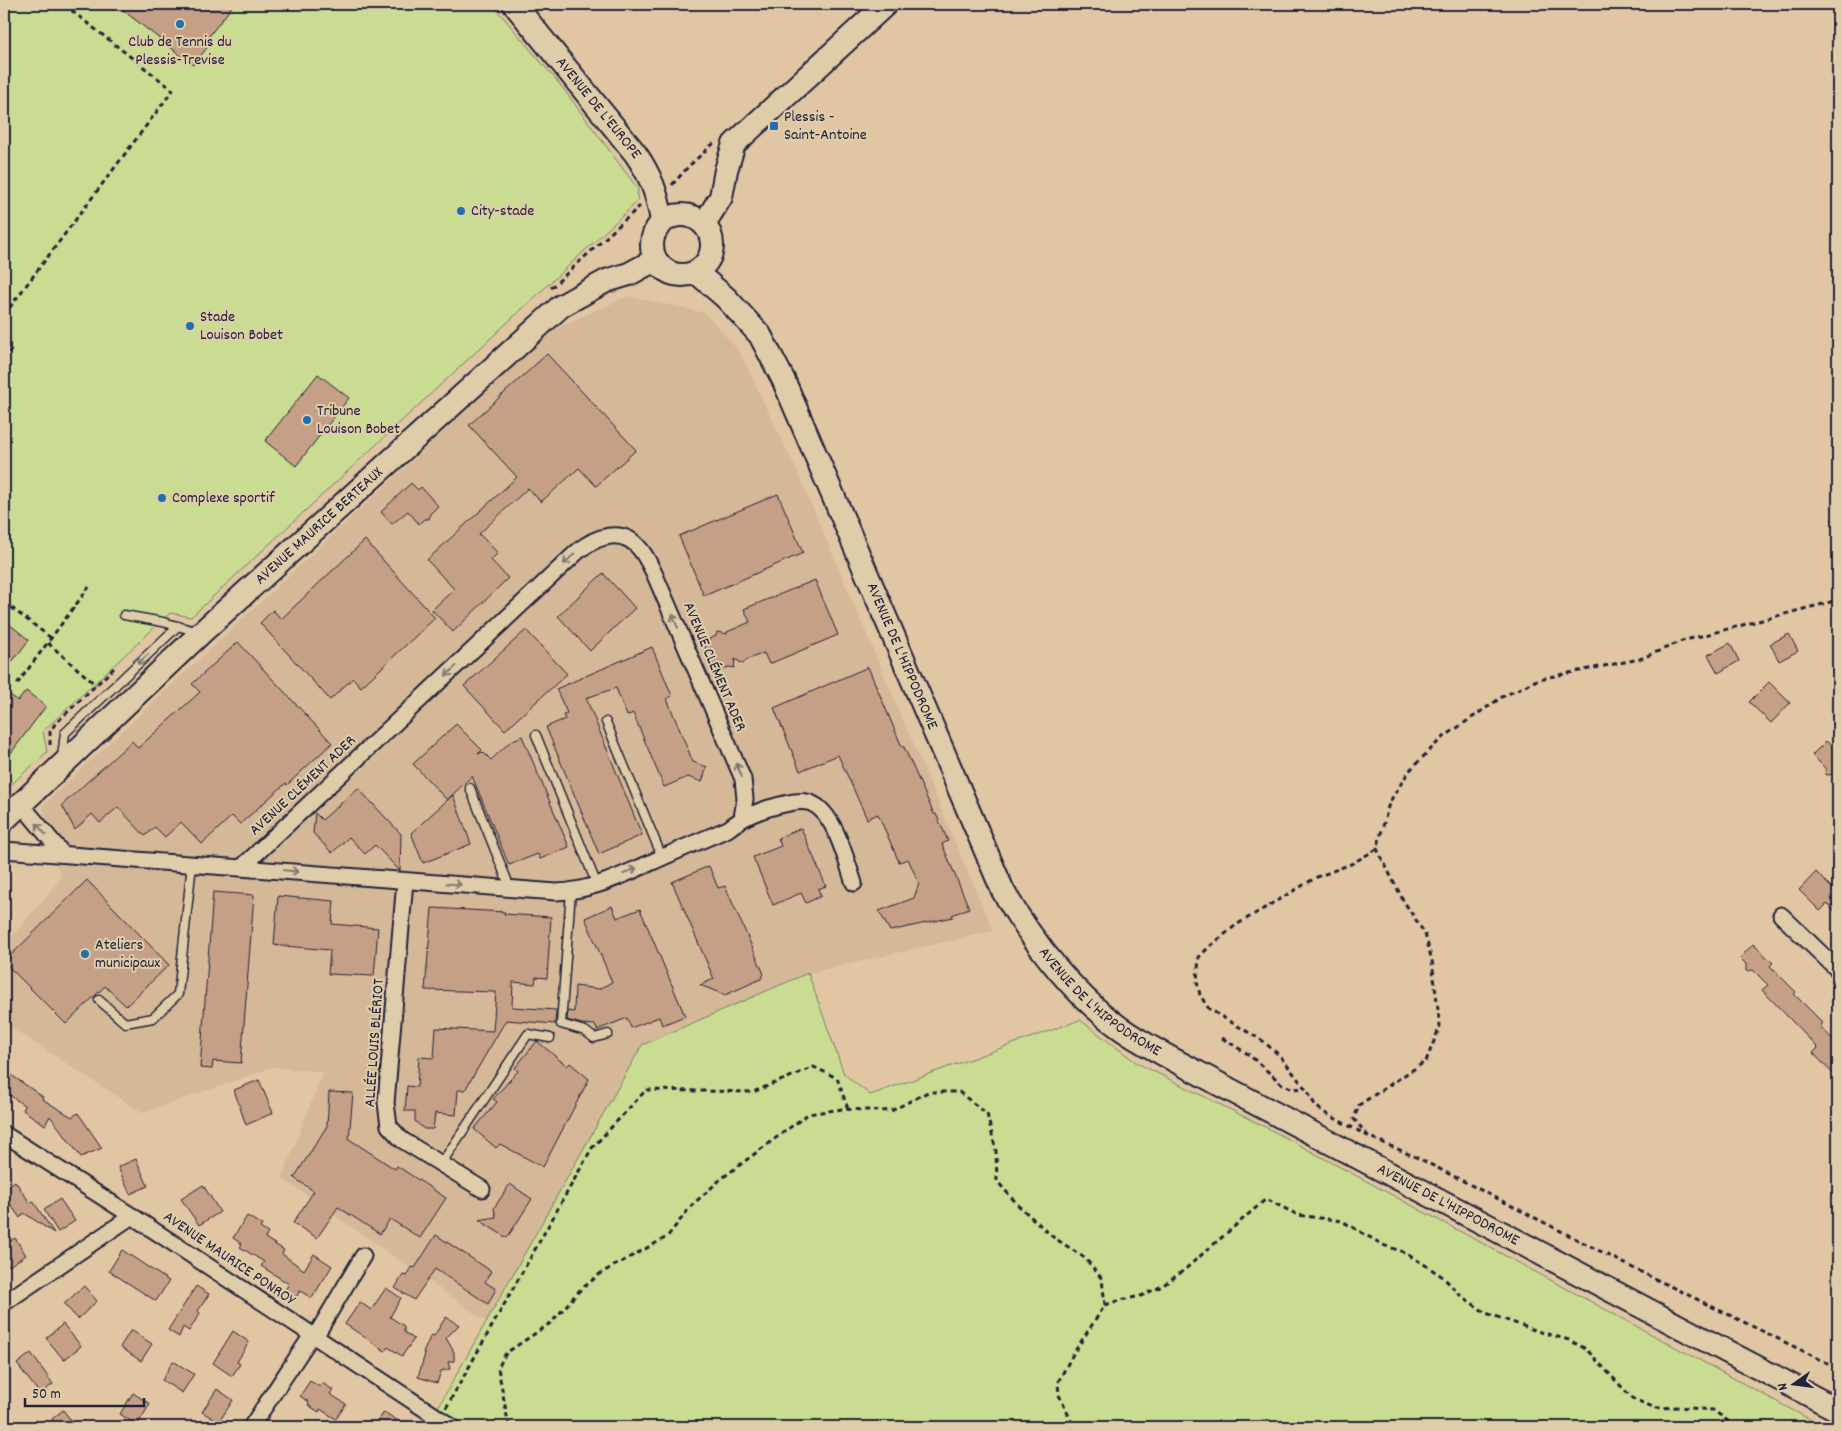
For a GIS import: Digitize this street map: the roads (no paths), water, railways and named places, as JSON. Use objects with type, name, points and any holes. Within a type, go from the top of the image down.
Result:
[{"type":"main road","name":"AVENUE DE L'EUROPE","points":[[514,4],[647,169],[655,186],[662,221]]},
{"type":"main road","points":[[704,224],[721,197],[726,170],[734,144],[886,4]]},
{"type":"main road","points":[[688,215],[704,224],[712,240],[712,250],[704,266],[696,272],[687,275],[669,273],[661,268],[655,260],[651,244],[653,235],[662,221],[670,217],[688,215]]},
{"type":"main road","name":"AVENUE MAURICE BERTEAUX","points":[[4,820],[201,633],[561,306],[606,281],[629,274],[655,260]]},
{"type":"main road","name":"AVENUE DE L'HIPPODROME","points":[[696,272],[726,298],[760,335],[783,379],[1003,892],[1021,922],[1091,1004],[1128,1034],[1208,1079],[1838,1410]]},
{"type":"street","name":"AVENUE CLÉMENT ADER","points":[[242,867],[576,552],[599,537],[615,536],[627,538],[641,550],[654,573],[743,779],[745,799],[742,818]]},
{"type":"street","points":[[4,850],[405,881],[571,891],[584,890],[728,829],[742,818],[763,809],[789,803],[808,802],[825,812],[834,827],[854,884]]},
{"type":"street","points":[[21,804],[62,853]]},
{"type":"street","name":"ALLÉE LOUIS BLÉRIOT","points":[[405,881],[386,1103],[390,1126],[402,1140],[482,1189]]},
{"type":"street","points":[[1781,915],[1838,970]]},
{"type":"street","name":"AVENUE MAURICE PONROY","points":[[4,1134],[132,1216],[442,1421]]},
{"type":"street","points":[[4,1303],[132,1216]]},
{"type":"street","points":[[251,1427],[313,1336],[363,1256]]},
{"type":"lane","points":[[124,615],[178,626],[201,633]]},
{"type":"lane","points":[[61,765],[65,734],[178,626]]},
{"type":"lane","points":[[606,722],[662,857]]},
{"type":"lane","points":[[536,735],[598,884]]},
{"type":"lane","points":[[470,788],[507,880],[507,888]]},
{"type":"lane","points":[[99,1000],[125,1023],[153,1018],[178,994],[192,864]]},
{"type":"lane","points":[[571,891],[561,1024],[585,1031],[594,1038],[608,1034]]},
{"type":"lane","points":[[441,1164],[528,1034],[550,1038]]},
{"type":"place","name":"Club de Tennis du Plessis-Trevise","points":[[180,24]]},
{"type":"place","name":"Plessis - Saint-Antoine","points":[[774,126]]},
{"type":"place","name":"City-stade","points":[[461,211]]},
{"type":"place","name":"Stade Louison Bobet","points":[[190,326]]},
{"type":"place","name":"Tribune Louison Bobet","points":[[307,420]]},
{"type":"place","name":"Complexe sportif","points":[[162,498]]},
{"type":"place","name":"Ateliers municipaux","points":[[85,954]]}]
